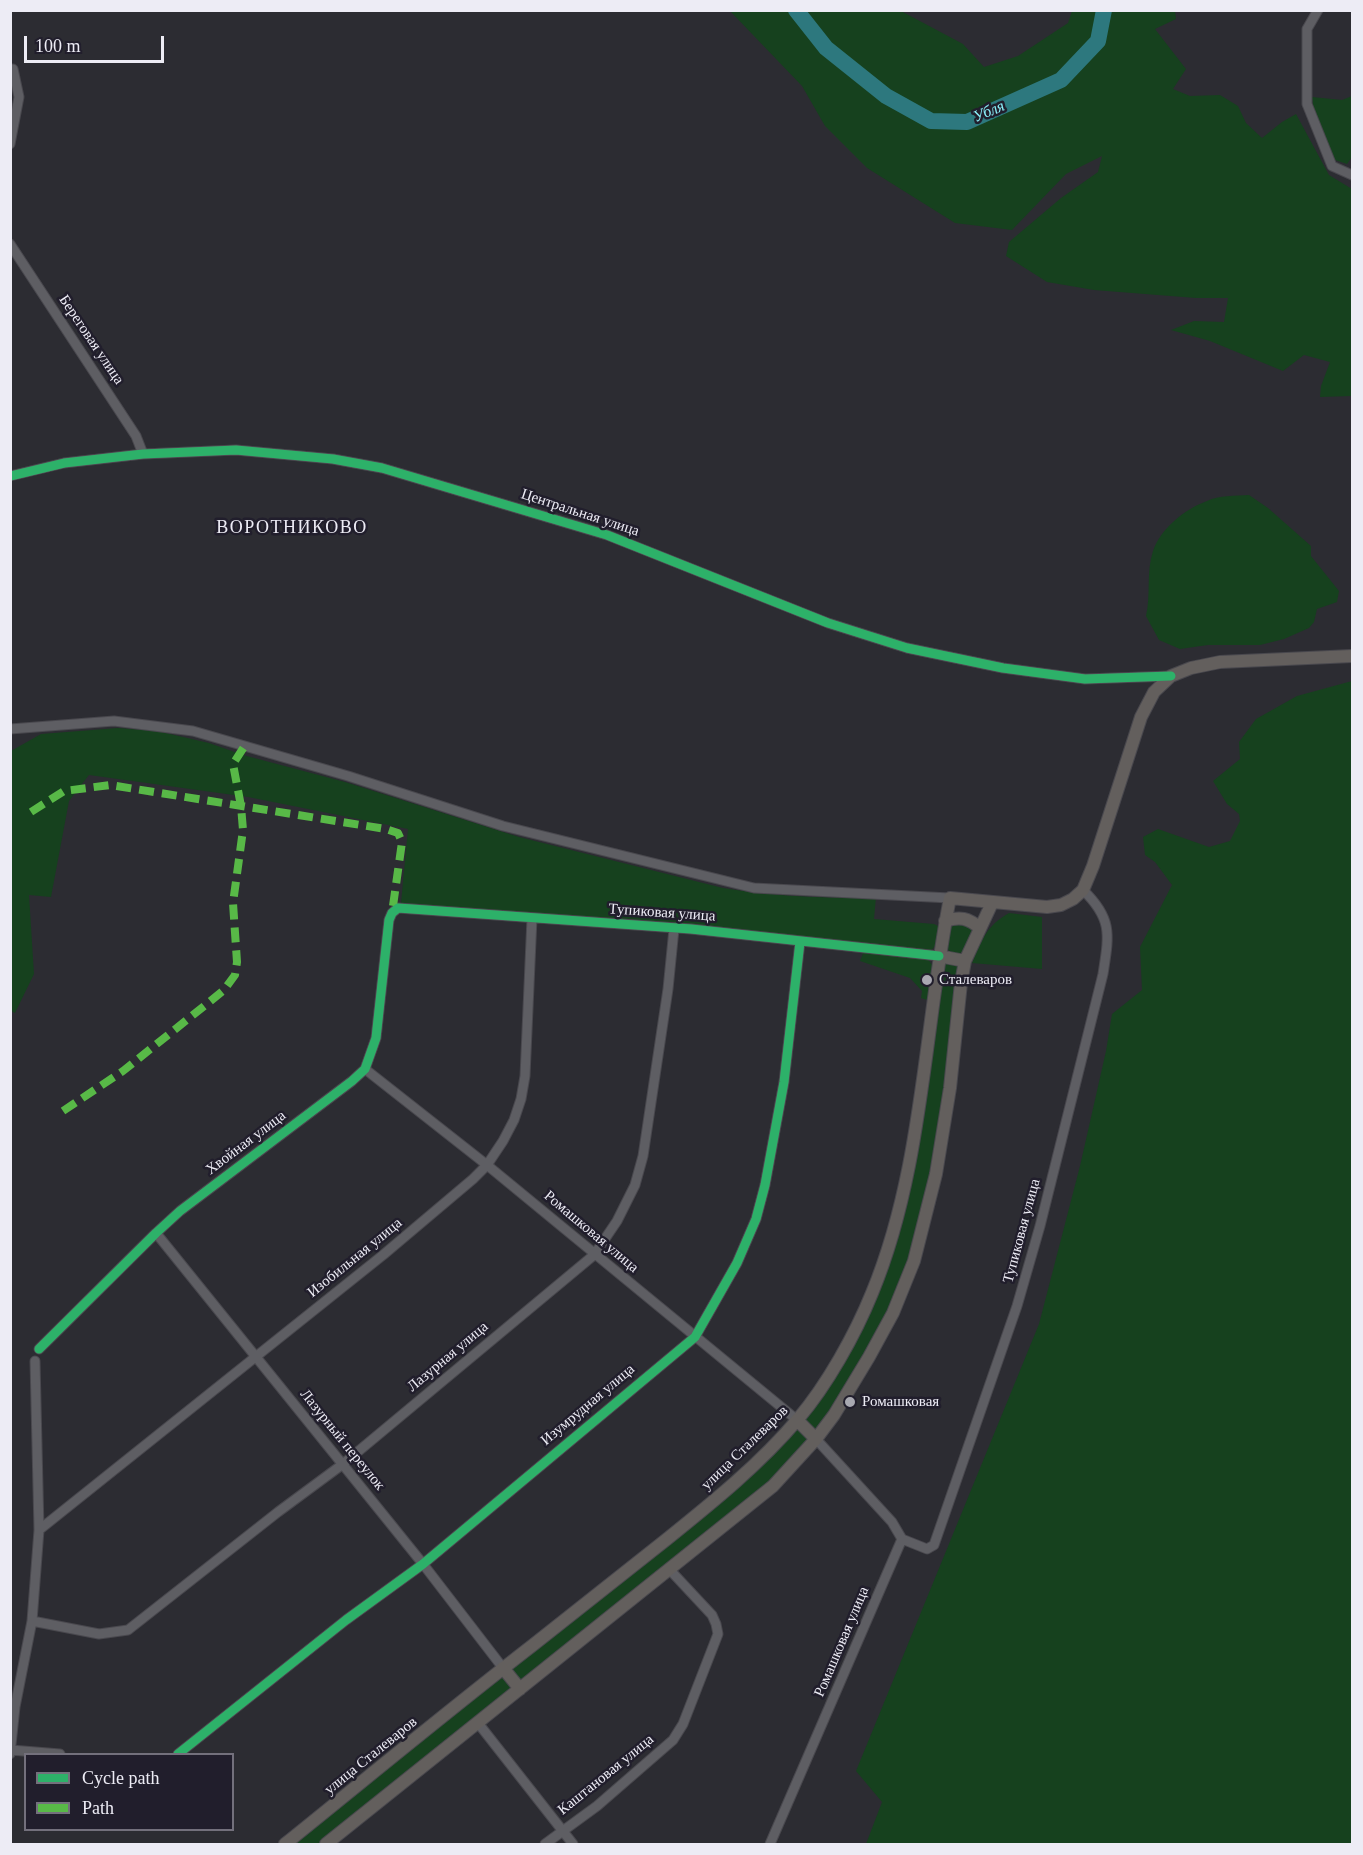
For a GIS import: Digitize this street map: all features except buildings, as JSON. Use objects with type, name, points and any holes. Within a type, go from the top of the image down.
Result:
[{"type":"main road","points":[[950,898],[1047,908],[1067,902],[1083,890],[1093,866],[1141,717],[1154,692],[1171,676],[1191,668],[1220,662],[1353,656]]},
{"type":"main road","name":"улица Сталеваров","points":[[285,1845],[503,1668],[701,1512],[752,1466],[797,1420],[840,1358],[872,1293],[888,1250],[910,1166],[939,956],[950,898]]},
{"type":"main road","points":[[326,1845],[773,1486],[816,1439],[874,1348],[893,1313],[914,1261],[936,1174],[950,1088],[965,961],[992,903]]},
{"type":"main road","points":[[945,921],[965,918],[980,928]]},
{"type":"main road","points":[[939,956],[965,961]]},
{"type":"main road","points":[[797,1420],[816,1439]]},
{"type":"main road","points":[[503,1668],[520,1689]]},
{"type":"street","points":[[1318,10],[1307,29],[1307,104],[1332,166],[1353,175]]},
{"type":"street","points":[[10,144],[19,97],[13,69]]},
{"type":"street","name":"Береговая улица","points":[[10,244],[125,418],[143,454]]},
{"type":"street","name":"Центральная улица","points":[[10,476],[64,463],[143,454],[236,450],[333,459],[382,468],[607,535],[828,623],[907,648],[1026,671],[1085,679],[1171,676]]},
{"type":"street","points":[[10,729],[114,721],[194,731],[348,776],[503,826],[754,888],[950,898]]},
{"type":"street","name":"Тупиковая улица","points":[[902,1539],[927,1549],[934,1545],[1017,1306],[1037,1237],[1103,974],[1107,950],[1108,931],[1102,913],[1083,890]]},
{"type":"street","name":"Тупиковая улица","points":[[389,920],[398,908],[406,907],[674,929],[939,956]]},
{"type":"street","name":"Изобильная улица","points":[[39,1530],[383,1255],[487,1165],[503,1141],[513,1120],[523,1088],[532,918]]},
{"type":"street","name":"Хвойная улица","points":[[39,1349],[180,1211],[352,1081],[364,1069],[376,1038],[389,920]]},
{"type":"street","name":"Лазурная улица","points":[[32,1621],[99,1634],[128,1630],[342,1464],[594,1255],[617,1221],[635,1185],[643,1156],[669,989],[674,929]]},
{"type":"street","name":"Изумрудная улица","points":[[180,1753],[346,1620],[423,1564],[695,1337],[737,1263],[756,1219],[765,1185],[784,1082],[800,942]]},
{"type":"street","name":"Ромашковая улица","points":[[364,1069],[487,1165],[797,1420]]},
{"type":"street","name":"Лазурный переулок","points":[[156,1233],[423,1564],[503,1668]]},
{"type":"street","points":[[27,1753],[11,1752],[13,1709],[32,1621],[39,1530],[35,1361]]},
{"type":"street","points":[[816,1439],[892,1522],[902,1539]]},
{"type":"street","name":"Ромашковая улица","points":[[770,1845],[902,1539]]},
{"type":"street","name":"Каштановая улица","points":[[545,1845],[562,1830],[597,1806],[659,1753],[673,1740],[683,1724],[718,1634],[712,1615],[670,1570]]},
{"type":"street","points":[[478,1723],[573,1845]]},
{"type":"green space","points":[[730,11],[901,11],[963,44],[984,67],[1018,56],[1068,23],[1072,11],[1175,11],[1176,19],[1155,29],[1186,69],[1173,89],[1190,96],[1220,95],[1238,106],[1246,123],[1262,138],[1296,114],[1329,175],[1352,189],[1352,396],[1320,397],[1321,386],[1330,362],[1304,355],[1283,371],[1210,341],[1171,330],[1194,321],[1224,322],[1228,298],[1196,298],[1094,290],[1047,282],[1006,256],[1009,242],[1061,198],[1098,172],[1102,156],[1066,174],[1012,230],[955,223],[867,168],[825,126],[802,86]]},
{"type":"green space","points":[[1352,96],[1352,157],[1347,164],[1332,159],[1315,125],[1312,97],[1342,100]]},
{"type":"green space","points":[[1249,495],[1268,508],[1311,546],[1311,556],[1339,591],[1337,602],[1317,609],[1314,622],[1309,628],[1284,639],[1260,645],[1208,645],[1180,649],[1159,640],[1146,616],[1150,567],[1157,543],[1175,520],[1199,505],[1227,496]]},
{"type":"green space","points":[[1352,681],[1352,1844],[866,1844],[882,1802],[856,1771],[1039,1324],[1080,1166],[1112,1014],[1142,990],[1140,947],[1172,885],[1155,862],[1145,855],[1143,837],[1158,829],[1209,847],[1230,841],[1240,821],[1239,814],[1227,804],[1213,781],[1240,759],[1239,742],[1256,719],[1297,696]]},
{"type":"green space","points":[[118,728],[157,731],[209,743],[243,755],[345,782],[519,837],[723,888],[799,896],[876,897],[874,919],[934,924],[939,929],[938,940],[930,951],[401,903],[408,829],[248,797],[89,775],[69,801],[51,897],[29,895],[34,974],[15,1013],[11,1011],[11,751],[41,734]]},
{"type":"green space","points":[[1009,913],[1042,917],[1042,969],[972,963],[990,928]]},
{"type":"green space","points":[[961,922],[972,927],[972,934],[963,952],[950,952],[947,948],[951,927]]},
{"type":"green space","points":[[864,951],[927,958],[933,966],[927,1000],[921,998],[922,991],[910,978],[860,961]]},
{"type":"green space","points":[[947,961],[957,962],[959,968],[954,1013],[936,1150],[915,1239],[901,1282],[881,1328],[829,1411],[817,1428],[813,1429],[805,1423],[805,1418],[872,1306],[889,1266],[901,1229],[917,1154],[938,1002],[944,964]]},
{"type":"green space","points":[[801,1427],[808,1439],[759,1492],[520,1680],[511,1669],[514,1665],[796,1428]]},
{"type":"green space","points":[[502,1677],[511,1688],[509,1692],[318,1844],[290,1844]]},
{"type":"waterway","name":"Убля","points":[[796,10],[826,48],[886,96],[931,121],[967,122],[1061,80],[1098,41],[1104,10]]},
{"type":"marked path","points":[[63,1111],[123,1071],[224,990],[235,975],[237,962],[233,903],[243,830],[233,764],[244,747]]},
{"type":"marked path","points":[[31,812],[64,791],[110,785],[386,829],[398,833],[402,842],[392,913]]},
{"type":"cycle path","points":[[10,476],[64,463],[143,454],[236,450],[333,459],[382,468],[607,535],[828,623],[907,648],[1003,668],[1085,679],[1171,676]]},
{"type":"cycle path","points":[[39,1349],[180,1211],[365,1069],[376,1038],[389,920],[398,908],[691,929],[939,956]]},
{"type":"cycle path","points":[[179,1753],[346,1620],[423,1564],[695,1337],[737,1263],[756,1219],[765,1185],[784,1082],[800,942]]},
{"type":"place","name":"Сталеваров","points":[[927,980]]},
{"type":"place","name":"Ромашковая","points":[[850,1402]]},
{"type":"district","name":"ВОРОТНИКОВО","points":[[292,528]]}]
